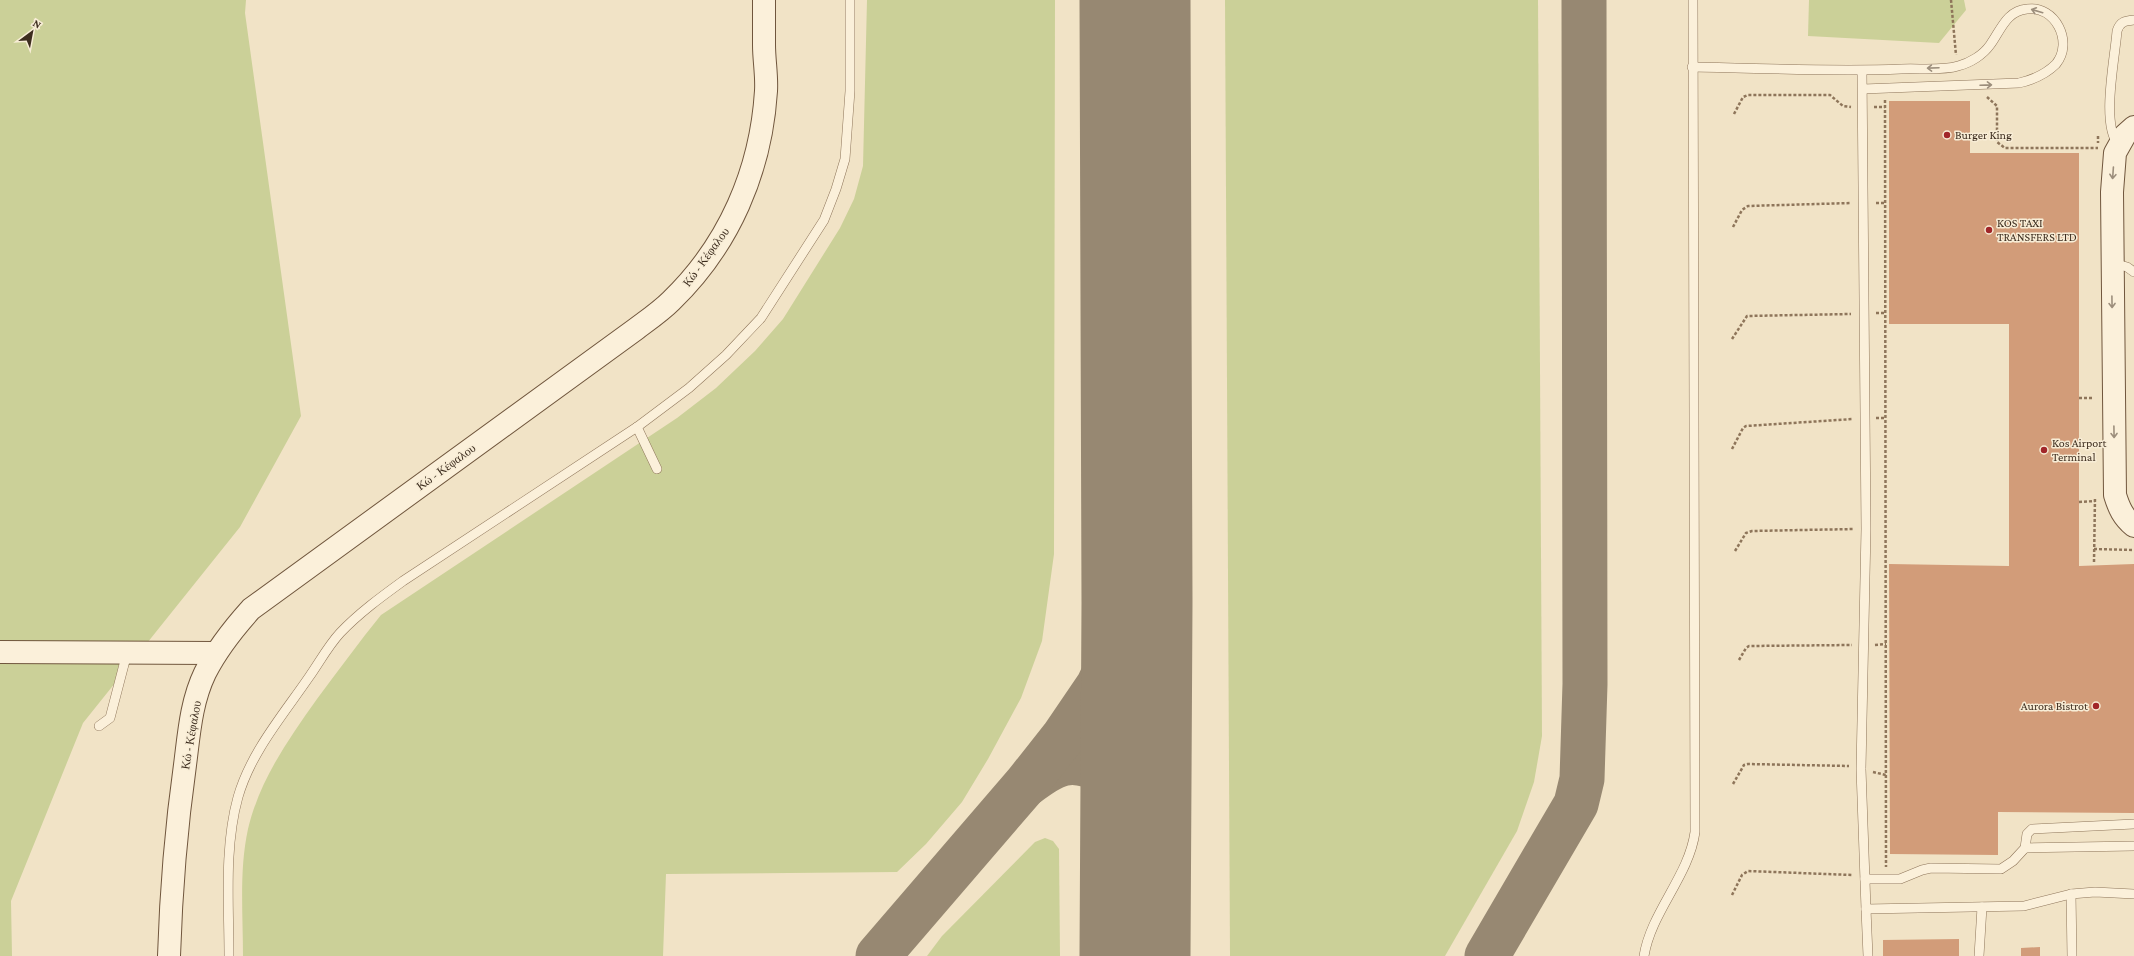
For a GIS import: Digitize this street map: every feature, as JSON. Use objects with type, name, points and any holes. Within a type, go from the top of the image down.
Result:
[{"type":"main road","name":"Κώ - Κέφαλου","points":[[169,956],[176,838],[191,718],[198,691],[216,653],[230,633],[251,609],[636,329],[671,301],[696,274],[717,246],[732,220],[745,193],[755,162],[762,130],[766,89],[764,0]]},
{"type":"main road","points":[[2134,127],[2108,146],[2115,153],[2112,192],[2115,495],[2119,509],[2127,521],[2134,526]]},
{"type":"main road","points":[[0,652],[216,653]]},
{"type":"lane","points":[[229,956],[228,877],[232,830],[238,797],[251,764],[269,734],[339,634],[372,603],[403,581],[637,427],[689,388],[726,355],[761,318],[824,220],[836,189],[845,159],[850,91],[850,0]]},
{"type":"lane","points":[[1644,956],[1652,929],[1691,850],[1695,832],[1693,0]]},
{"type":"lane","points":[[1692,66],[1862,71],[1957,67],[1983,54],[2002,24],[2018,11],[2028,8],[2038,9],[2048,15],[2059,25],[2064,36],[2063,50],[2056,63],[2033,79],[2019,84],[1863,89]]},
{"type":"lane","points":[[2108,146],[2115,140],[2109,109],[2117,31],[2120,24],[2125,20],[2134,20]]},
{"type":"lane","points":[[1862,71],[1866,314],[1866,529],[1861,769],[1868,956]]},
{"type":"lane","points":[[2112,262],[2126,266],[2134,272]]},
{"type":"lane","points":[[637,427],[657,469]]},
{"type":"lane","points":[[99,726],[110,718],[126,653]]},
{"type":"lane","points":[[1865,877],[1900,879],[1931,868],[2001,869],[2013,861],[2025,848],[2027,834],[2032,829],[2038,827],[2134,824]]},
{"type":"lane","points":[[2025,848],[2134,846]]},
{"type":"lane","points":[[1866,909],[2024,906],[2071,894],[2095,892],[2134,894]]},
{"type":"lane","points":[[2071,894],[2072,956]]},
{"type":"lane","points":[[1979,956],[1982,907]]},
{"type":"path","points":[[1951,0],[1957,67]]},
{"type":"path","points":[[1885,88],[1886,879]]},
{"type":"path","points":[[1734,114],[1743,97],[1748,94],[1830,95],[1843,106],[1886,107]]},
{"type":"path","points":[[1980,97],[1988,97],[1997,106],[1996,142],[2005,148],[2108,146]]},
{"type":"path","points":[[1733,227],[1742,210],[1748,206],[1886,203]]},
{"type":"path","points":[[1732,339],[1746,316],[1886,313]]},
{"type":"path","points":[[2079,398],[2094,398]]},
{"type":"path","points":[[1732,449],[1743,428],[1746,426],[1886,418]]},
{"type":"path","points":[[1736,551],[1746,533],[1752,531],[1886,528]]},
{"type":"path","points":[[2094,549],[2134,550]]},
{"type":"path","points":[[1739,660],[1746,648],[1749,646],[1886,644]]},
{"type":"path","points":[[1733,784],[1744,765],[1748,764],[1850,766],[1886,775]]},
{"type":"path","points":[[1732,895],[1742,875],[1748,871],[1865,877]]},
{"type":"green space","points":[[0,0],[246,0],[245,13],[301,416],[240,527],[83,723],[11,901],[12,956],[0,956]]},
{"type":"green space","points":[[867,0],[1055,0],[1054,554],[1042,641],[1021,698],[988,759],[962,802],[926,844],[897,872],[666,874],[663,956],[243,956],[243,860],[248,829],[260,793],[276,761],[317,699],[381,615],[677,418],[716,388],[755,351],[783,319],[840,228],[854,199],[863,166]]},
{"type":"green space","points":[[1225,0],[1538,0],[1542,736],[1534,782],[1517,831],[1445,956],[1230,956]]},
{"type":"green space","points":[[1809,0],[1964,0],[1966,10],[1939,43],[1808,36]]},
{"type":"green space","points":[[1045,838],[1053,841],[1059,849],[1060,956],[927,956],[942,936],[1035,842]]},
{"type":"building","name":"Kos Airport Terminal","points":[[1889,101],[1970,101],[1970,153],[2079,153],[2079,566],[2134,564],[2134,813],[1998,812],[1998,855],[1890,854],[1889,564],[2009,566],[2009,324],[1889,324]]},
{"type":"building","points":[[1959,939],[1959,956],[1883,956],[1883,940]]},
{"type":"building","points":[[2040,947],[2040,956],[2021,956],[2021,948]]},
{"type":"taxiway","points":[[1487,956],[1576,804],[1582,779],[1585,684],[1584,0]]},
{"type":"taxiway","points":[[878,956],[1026,784],[1064,736],[1098,686],[1137,603]]},
{"type":"taxiway","points":[[1027,784],[1055,766],[1072,763],[1081,763],[1091,766],[1110,775],[1127,790],[1132,800],[1136,823]]},
{"type":"runway","points":[[1135,0],[1137,603],[1135,956]]},
{"type":"place","name":"Burger King","points":[[1947,135]]},
{"type":"place","name":"KOS TAXI TRANSFERS LTD","points":[[1989,230]]},
{"type":"place","name":"Kos Airport Terminal","points":[[2044,450]]},
{"type":"place","name":"Aurora Bistrot","points":[[2096,706]]}]
